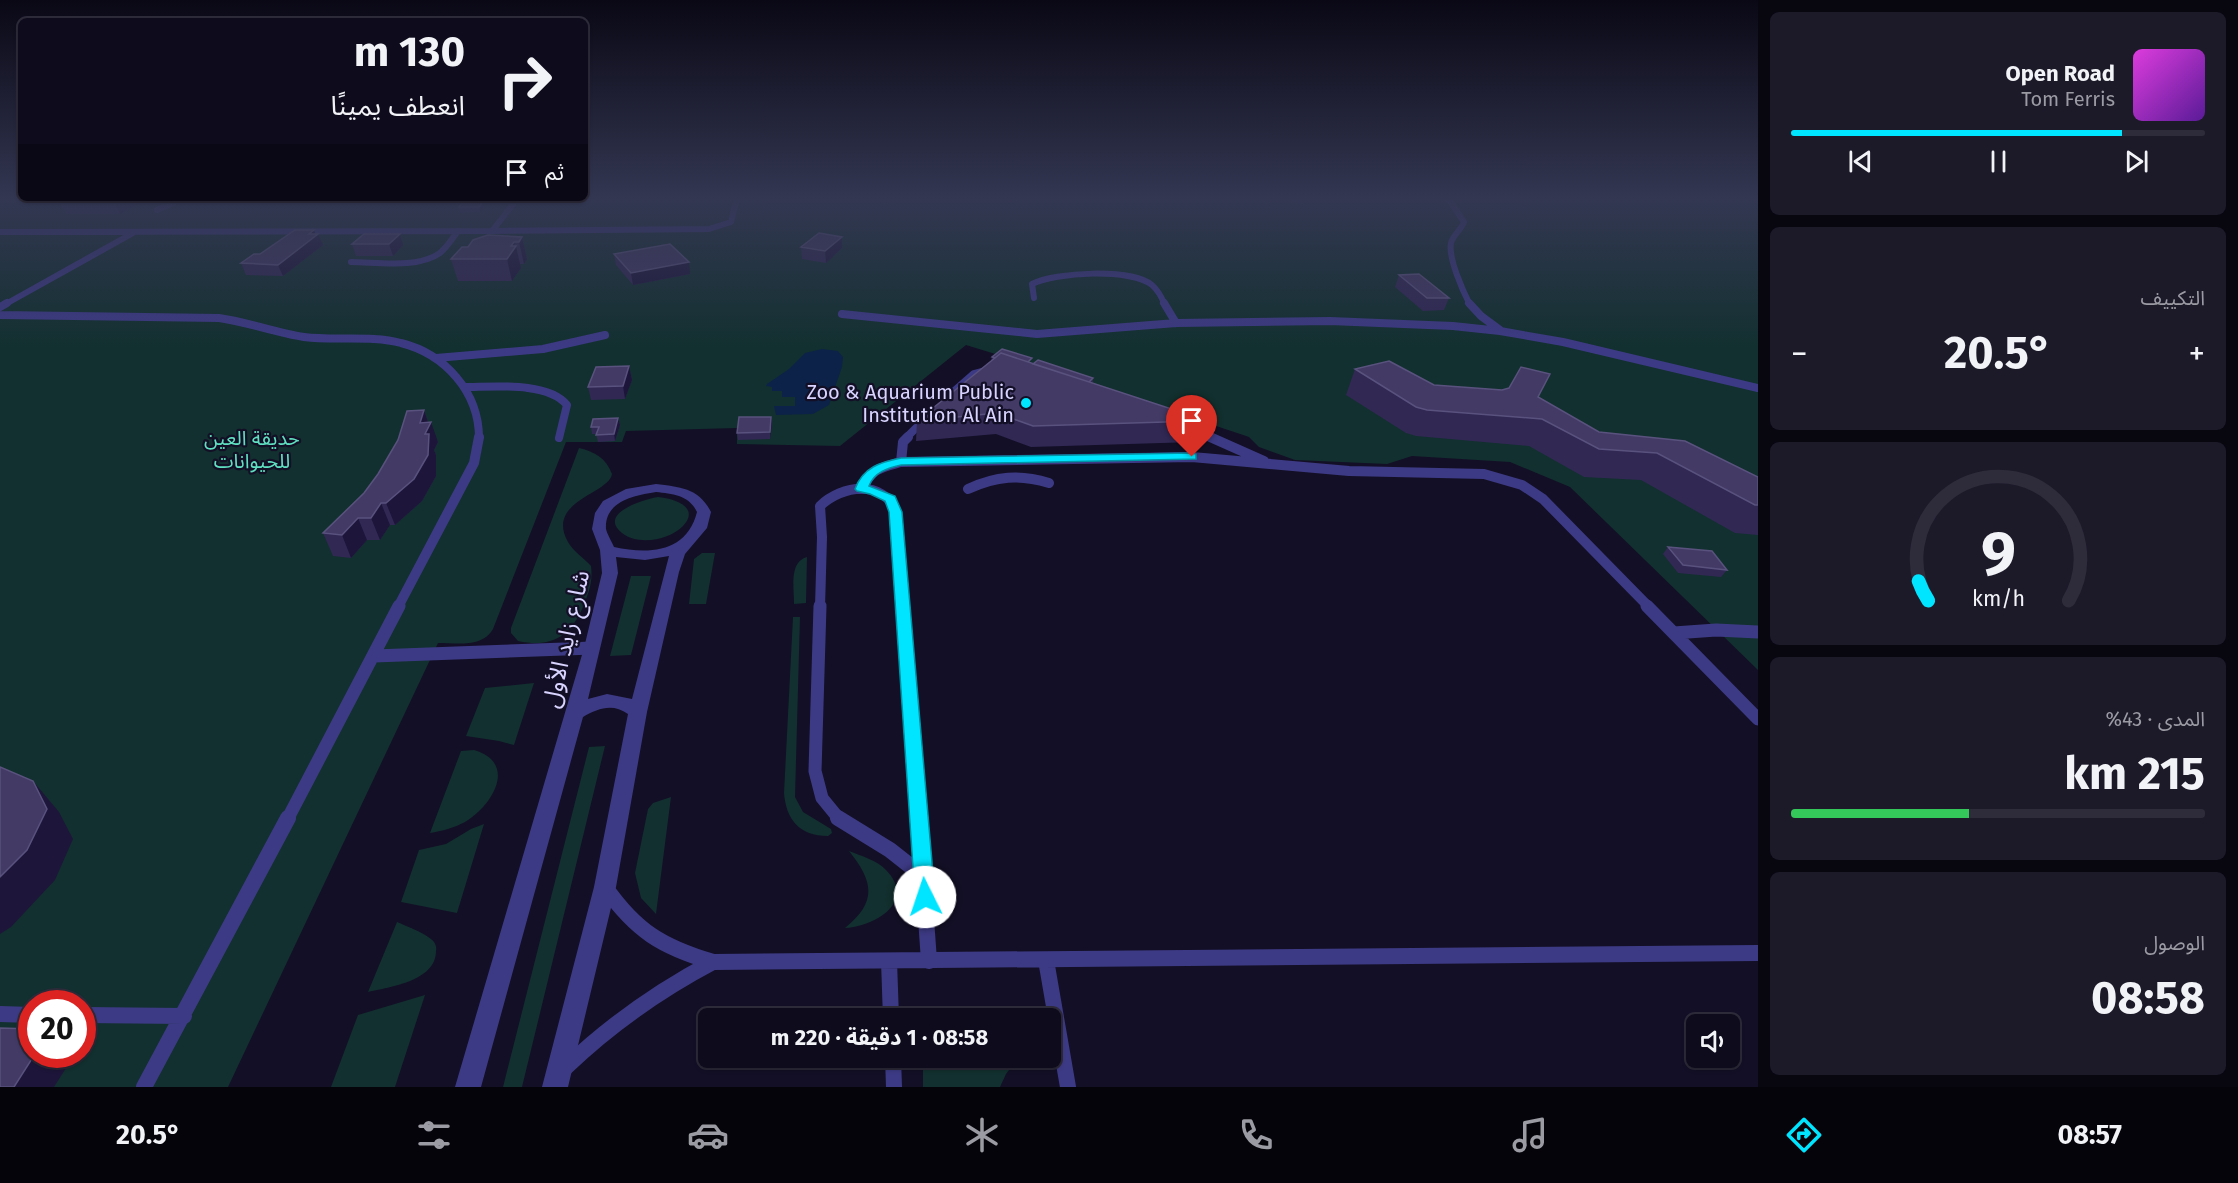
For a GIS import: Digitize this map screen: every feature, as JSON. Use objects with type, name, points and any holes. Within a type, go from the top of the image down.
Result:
[{"type":"street","name":"شارع زايد الأول","points":[[468,1087],[593,648],[610,573],[608,550],[598,529],[602,513],[609,504],[632,492],[656,488],[685,492],[700,504],[704,512],[700,528],[682,547],[670,572],[638,712],[605,887],[556,1081]]},
{"type":"street","points":[[608,550],[636,556],[652,555],[682,547]]},
{"type":"street","points":[[576,712],[598,702],[611,700],[631,705],[638,712]]},
{"type":"lane","points":[[0,307],[105,249]]},
{"type":"lane","points":[[351,262],[415,261],[429,258],[443,249]]},
{"type":"lane","points":[[1450,249],[1467,299],[1480,315],[1500,331]]},
{"type":"lane","points":[[1034,298],[1032,284],[1045,277],[1129,276],[1144,280],[1153,286],[1176,323]]},
{"type":"lane","points":[[842,314],[1037,334],[1176,323],[1330,321],[1429,324],[1500,331],[1610,352],[1758,388]]},
{"type":"lane","points":[[0,315],[219,318],[241,321],[304,337],[399,342],[413,346],[436,358],[464,387],[477,409],[482,434],[480,448],[374,656],[184,1016],[144,1087]]},
{"type":"lane","points":[[436,358],[543,349],[605,335]]},
{"type":"lane","points":[[946,399],[974,374],[986,370],[1001,370]]},
{"type":"lane","points":[[464,387],[540,390],[556,393],[566,400],[567,405],[560,439]]},
{"type":"lane","points":[[901,462],[903,442],[930,414]]},
{"type":"lane","points":[[1179,426],[1230,444],[1267,463]]},
{"type":"lane","points":[[862,489],[869,475],[876,469],[901,462],[1192,457],[1349,471],[1484,474],[1522,485],[1543,499],[1758,719]]},
{"type":"lane","points":[[968,489],[993,477],[1006,475],[1036,478],[1049,483]]},
{"type":"lane","points":[[923,876],[879,843],[838,820],[821,798],[817,784],[815,771],[822,537],[820,506],[832,495],[851,489],[873,490],[890,499],[896,512],[923,876],[929,961]]},
{"type":"lane","points":[[1674,633],[1716,630],[1758,632]]},
{"type":"lane","points":[[374,656],[593,648]]},
{"type":"lane","points":[[605,887],[622,913],[646,936],[677,952],[713,962],[1758,953]]},
{"type":"lane","points":[[1046,960],[1068,1087]]},
{"type":"lane","points":[[889,961],[891,1008]]},
{"type":"lane","points":[[556,1081],[593,1040],[632,1009],[673,983],[713,962]]},
{"type":"lane","points":[[0,1014],[18,1015]]},
{"type":"lane","points":[[96,1015],[184,1016]]},
{"type":"lane","points":[[893,1068],[894,1087]]},
{"type":"green space","name":"حديقة العين للحيوانات","points":[[0,249],[1758,249],[1758,670],[1570,487],[1510,462],[1412,456],[1387,464],[1295,460],[1259,447],[1249,437],[966,345],[840,446],[737,444],[737,428],[626,431],[622,442],[566,442],[493,629],[476,642],[438,643],[228,1087],[0,1087]]},
{"type":"green space","points":[[579,448],[599,457],[607,464],[612,474],[601,487],[571,508],[565,517],[563,528],[568,542],[591,566],[589,592],[572,626],[558,638],[540,643],[518,641],[511,633],[511,628]]},
{"type":"green space","points":[[658,497],[671,499],[687,509],[688,519],[677,531],[662,538],[645,540],[629,537],[616,526],[615,519],[626,508]]},
{"type":"green space","points":[[702,553],[715,553],[706,604],[689,604],[694,559]]},
{"type":"green space","points":[[807,557],[806,603],[794,604],[795,570],[797,564]]},
{"type":"green space","points":[[631,576],[651,576],[631,655],[610,656]]},
{"type":"green space","points":[[793,617],[800,617],[795,797],[803,812],[831,829],[832,833],[828,836],[809,833],[802,829],[791,818],[785,802]]},
{"type":"green space","points":[[534,683],[514,745],[466,736],[485,688]]},
{"type":"green space","points":[[605,746],[522,1087],[503,1087],[589,747]]},
{"type":"green space","points":[[474,750],[487,756],[495,764],[498,774],[492,795],[475,815],[465,822],[430,833],[461,751]]},
{"type":"green space","points":[[671,797],[656,914],[641,898],[635,873],[648,809],[653,803]]},
{"type":"green space","points":[[484,824],[457,913],[401,902],[419,850],[446,844]]},
{"type":"green space","points":[[849,851],[869,859],[886,870],[897,892],[895,902],[879,917],[868,923],[845,928],[863,909],[868,891],[863,872]]},
{"type":"green space","points":[[397,922],[434,941],[436,949],[434,961],[420,976],[410,981],[368,992]]},
{"type":"green space","points":[[425,995],[395,1087],[331,1087],[358,1015]]},
{"type":"green space","points":[[923,1068],[1010,1068],[1000,1087],[923,1087]]},
{"type":"water","points":[[822,349],[838,351],[843,357],[842,367],[829,405],[813,414],[776,415],[774,406],[795,406],[795,397],[782,397],[782,391],[772,391],[772,387],[766,386],[767,384],[789,369],[805,353]]},
{"type":"building","points":[[268,249],[299,249],[278,265],[241,263],[254,254],[260,254]]},
{"type":"building","points":[[460,249],[514,249],[507,259],[451,259]]},
{"type":"building","points":[[644,249],[675,249],[689,262],[631,273],[614,254]]},
{"type":"building","points":[[1419,274],[1449,298],[1427,298],[1399,275]]},
{"type":"building","points":[[1002,349],[1032,358],[1028,362],[1001,353],[995,358],[992,357]]},
{"type":"building","points":[[1001,353],[1199,418],[1198,421],[1033,426],[997,413],[917,421]]},
{"type":"building","points":[[1038,360],[1093,378],[1089,382],[1033,364]]},
{"type":"building","points":[[1389,361],[1434,385],[1502,390],[1509,388],[1521,367],[1550,374],[1538,397],[1599,432],[1685,441],[1758,477],[1758,505],[1657,453],[1599,449],[1542,419],[1427,410],[1416,407],[1355,369]]},
{"type":"building","points":[[629,366],[623,386],[588,387],[596,367]]},
{"type":"building","points":[[424,410],[420,423],[431,422],[425,434],[429,434],[428,455],[414,479],[386,503],[381,503],[371,518],[358,518],[342,535],[323,533],[364,493],[378,474],[398,440],[407,411]]},
{"type":"building","points":[[739,417],[771,417],[770,432],[737,433]]},
{"type":"building","points":[[618,418],[614,434],[596,435],[599,427],[591,427],[593,419]]},
{"type":"building","points":[[1668,547],[1712,551],[1727,570],[1683,565]]},
{"type":"building","points":[[0,767],[33,781],[47,809],[27,850],[0,877]]},
{"type":"building","points":[[0,1028],[18,1029],[18,1068],[26,1068],[14,1087],[0,1087]]},
{"type":"place","name":"Zoo & Aquarium Public Institution Al Ain","points":[[1026,403]]},
{"type":"route","points":[[925,897],[895,505],[882,494],[862,489],[864,482],[869,475],[883,465],[901,462],[1192,457]]}]
